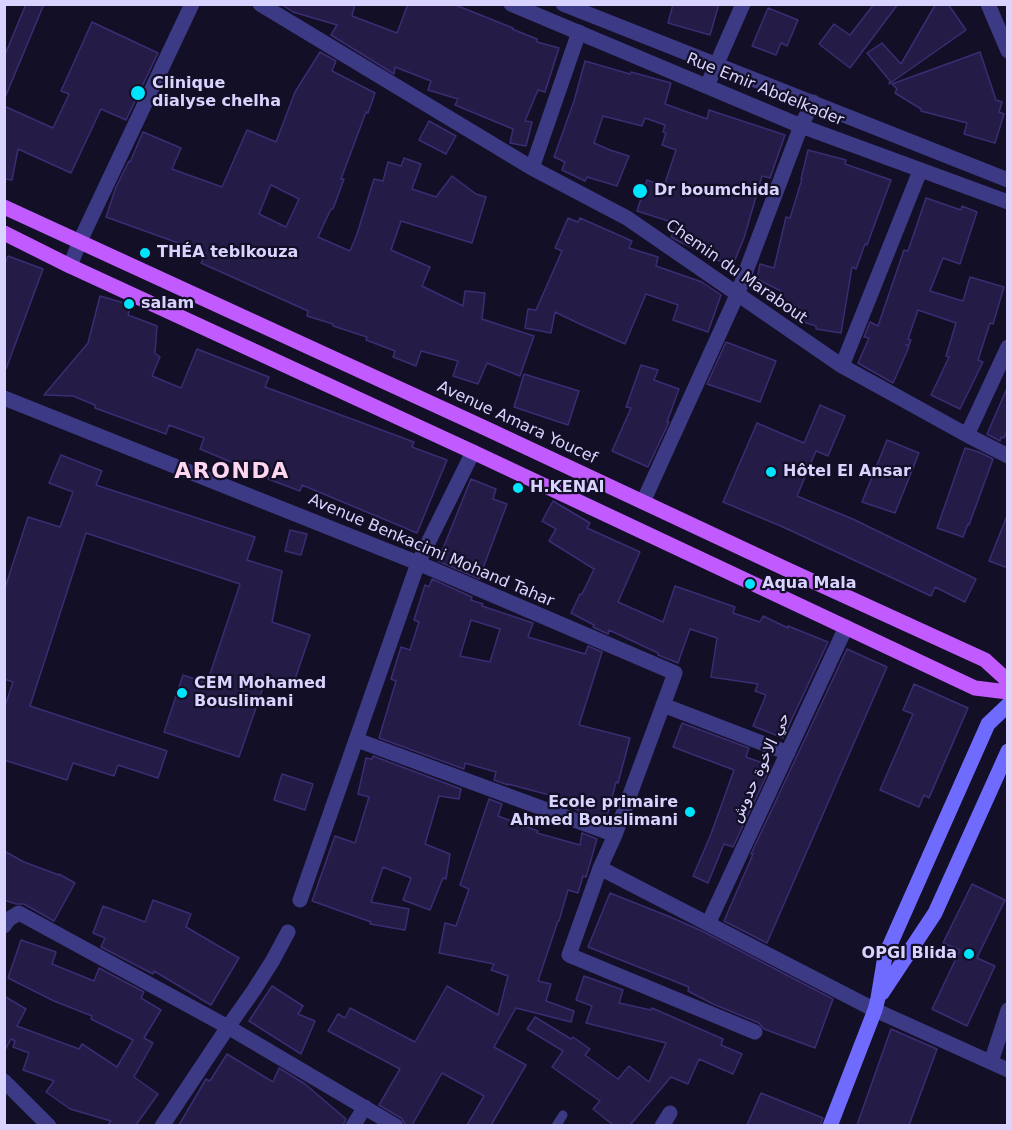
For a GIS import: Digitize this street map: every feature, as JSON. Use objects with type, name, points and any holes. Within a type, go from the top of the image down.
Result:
[{"type":"main road","name":"Avenue Amara Youcef","points":[[4,207],[985,660],[1008,681]]},
{"type":"main road","points":[[4,233],[70,266],[975,688],[1008,692]]},
{"type":"main road","points":[[473,452],[485,428]]},
{"type":"main road","points":[[877,1004],[885,956],[894,934],[988,724],[1008,705]]},
{"type":"main road","points":[[830,1125],[877,1004],[934,913],[1008,751]]},
{"type":"street","points":[[70,266],[192,4]]},
{"type":"street","name":"Chemin du Marabout","points":[[260,4],[532,168],[627,218],[842,366],[1008,456]]},
{"type":"street","name":"Rue Emir Abdelkader","points":[[511,4],[801,126],[1008,202]]},
{"type":"street","name":"Rue Emir Abdelkader","points":[[563,4],[1008,180]]},
{"type":"street","points":[[707,86],[742,4]]},
{"type":"street","points":[[988,4],[1007,48]]},
{"type":"street","points":[[532,168],[579,32]]},
{"type":"street","points":[[643,502],[737,295],[801,126],[813,102]]},
{"type":"street","points":[[842,366],[920,171]]},
{"type":"street","points":[[967,435],[1008,347]]},
{"type":"street","name":"Avenue Benkacimi Mohand Tahar","points":[[4,398],[418,563],[675,673],[663,705]]},
{"type":"street","points":[[300,900],[418,563],[473,452]]},
{"type":"street","name":"حي الاخوة حدوش","points":[[708,924],[846,627]]},
{"type":"street","points":[[755,1032],[569,955],[663,705],[788,753]]},
{"type":"street","points":[[357,740],[615,836]]},
{"type":"street","points":[[600,868],[708,924],[877,1004],[1008,1070]]},
{"type":"street","points":[[4,926],[9,919],[20,913],[228,1027],[396,1125]]},
{"type":"street","points":[[162,1125],[254,990],[288,932]]},
{"type":"street","points":[[991,1062],[1008,1011]]},
{"type":"street","points":[[4,1081],[49,1125]]},
{"type":"street","points":[[354,1125],[365,1107]]},
{"type":"lane","points":[[556,1125],[563,1115]]},
{"type":"building","points":[[26,4],[44,4],[4,100],[4,57]]},
{"type":"building","points":[[281,4],[355,4],[352,16],[397,33],[408,4],[453,4],[513,28],[537,39],[537,42],[559,48],[545,92],[538,90],[525,121],[532,122],[526,146],[510,143],[513,129],[455,105],[458,99],[428,90],[431,81],[395,67],[394,74],[331,35],[337,25],[293,12]]},
{"type":"building","points":[[673,4],[719,4],[710,35],[668,23]]},
{"type":"building","points":[[874,4],[898,4],[850,68],[819,44],[834,24],[850,35]]},
{"type":"building","points":[[938,4],[948,4],[966,30],[889,84],[890,81],[867,53],[882,43],[901,64],[934,7]]},
{"type":"building","points":[[768,8],[798,20],[787,46],[781,43],[776,55],[752,46]]},
{"type":"building","points":[[92,22],[158,53],[126,120],[101,109],[71,173],[18,149],[12,180],[4,179],[4,106],[53,128],[69,94],[61,91]]},
{"type":"building","points":[[320,52],[336,61],[332,71],[375,93],[341,179],[344,179],[333,209],[318,237],[350,251],[374,179],[383,181],[388,162],[401,166],[404,158],[421,164],[412,189],[436,197],[452,176],[476,194],[486,197],[472,243],[401,221],[391,250],[430,267],[422,286],[463,306],[465,291],[485,293],[482,319],[534,336],[520,376],[487,363],[478,384],[453,376],[458,361],[421,351],[416,366],[393,357],[395,351],[366,340],[367,337],[307,316],[308,311],[201,263],[206,253],[106,217],[116,187],[143,132],[181,148],[172,169],[222,187],[247,130],[276,142],[295,92]],"holes":[[[271,185],[299,199],[286,227],[259,214]]]},
{"type":"building","points":[[980,52],[996,100],[1002,102],[999,112],[1004,114],[995,143],[964,134],[967,123],[921,111],[895,93],[897,89],[892,84]]},
{"type":"building","points":[[585,61],[671,83],[665,104],[707,119],[709,110],[785,135],[770,178],[762,176],[744,238],[732,267],[671,237],[678,224],[637,211],[647,180],[664,186],[676,150],[662,145],[666,133],[663,132],[665,125],[645,118],[642,126],[603,116],[594,143],[629,156],[617,186],[587,177],[585,181],[562,170],[565,162],[554,157],[574,101]]},
{"type":"building","points":[[429,121],[456,136],[446,154],[419,140]]},
{"type":"building","points":[[808,150],[846,160],[845,164],[891,180],[867,245],[865,244],[856,269],[852,267],[841,333],[816,329],[816,326],[794,319],[798,307],[776,302],[781,291],[757,279],[760,264],[774,268],[786,217],[790,218]]},
{"type":"building","points":[[926,198],[961,210],[962,206],[977,212],[960,264],[943,258],[930,291],[963,301],[970,277],[1004,287],[993,324],[990,323],[978,360],[983,362],[960,409],[931,395],[949,357],[946,356],[956,323],[918,310],[908,339],[911,340],[909,345],[906,345],[909,347],[893,383],[858,363],[869,338],[864,337],[870,322],[878,326],[904,250],[908,251]]},
{"type":"building","points":[[568,218],[578,222],[580,218],[632,241],[629,248],[658,257],[656,266],[702,282],[721,295],[708,332],[673,320],[678,305],[646,294],[625,344],[555,312],[551,333],[525,328],[528,309],[536,310],[562,251],[555,248]]},
{"type":"building","points":[[8,256],[43,269],[6,369],[4,369],[4,266]]},
{"type":"building","points":[[100,296],[131,305],[128,315],[157,326],[155,353],[160,357],[152,376],[181,388],[197,349],[269,377],[265,387],[414,442],[412,447],[447,460],[417,533],[302,485],[300,491],[268,479],[269,474],[238,465],[200,449],[204,438],[169,425],[166,434],[95,408],[95,405],[73,396],[44,395],[88,343]]},
{"type":"building","points":[[726,342],[776,361],[760,402],[707,384]]},
{"type":"building","points":[[641,365],[658,370],[654,380],[679,389],[667,422],[669,422],[648,467],[612,451],[631,408],[626,407]]},
{"type":"building","points":[[524,374],[579,391],[568,425],[514,407]]},
{"type":"building","points":[[1008,386],[1008,429],[1000,441],[987,434]]},
{"type":"building","points":[[820,405],[845,416],[828,456],[816,451],[797,496],[855,520],[976,579],[965,602],[935,587],[931,596],[783,527],[723,502],[757,423],[804,443]]},
{"type":"building","points":[[887,440],[919,453],[895,513],[862,502]]},
{"type":"building","points":[[965,448],[993,459],[963,537],[937,528]]},
{"type":"building","points":[[61,455],[102,471],[96,485],[255,537],[247,560],[282,571],[272,622],[310,635],[292,688],[266,679],[239,757],[164,732],[183,675],[207,683],[240,584],[86,533],[30,706],[167,751],[158,778],[118,765],[114,776],[73,763],[67,780],[4,760],[4,709],[13,682],[4,679],[4,591],[28,517],[60,527],[73,492],[49,483]]},
{"type":"building","points":[[471,479],[496,489],[493,499],[507,504],[479,579],[438,561]]},
{"type":"building","points":[[553,501],[590,523],[587,528],[640,552],[618,602],[663,622],[675,586],[735,607],[733,613],[760,622],[763,616],[788,628],[788,626],[828,642],[783,738],[753,726],[766,695],[755,691],[758,684],[711,677],[717,638],[690,629],[678,663],[609,630],[608,634],[593,627],[594,625],[571,613],[594,569],[549,541],[556,529],[542,521]]},
{"type":"building","points":[[1008,516],[1008,568],[989,561]]},
{"type":"building","points":[[290,530],[307,534],[301,555],[285,551]]},
{"type":"building","points":[[432,579],[472,597],[471,600],[483,604],[482,606],[533,623],[528,637],[585,654],[588,646],[602,652],[579,725],[630,738],[606,821],[551,801],[553,796],[494,780],[496,772],[465,763],[464,769],[379,738],[396,681],[391,679],[401,647],[410,650],[419,622],[414,620],[425,585],[429,587]],"holes":[[[471,620],[500,629],[490,662],[460,656]]]},
{"type":"building","points":[[847,649],[887,667],[767,943],[724,921],[753,854],[751,854]]},
{"type":"building","points":[[914,684],[968,708],[929,798],[924,795],[919,807],[880,790],[913,714],[903,710]]},
{"type":"building","points":[[682,723],[749,748],[746,757],[771,766],[733,847],[724,844],[708,883],[693,876],[734,770],[673,747]]},
{"type":"building","points":[[373,756],[461,789],[459,799],[439,796],[425,844],[450,854],[446,879],[443,878],[430,910],[403,900],[411,878],[383,867],[371,902],[409,909],[405,930],[370,924],[371,922],[312,901],[335,836],[355,843],[369,797],[358,794],[366,758],[372,759]]},
{"type":"building","points":[[282,774],[313,784],[305,810],[274,800]]},
{"type":"building","points":[[489,799],[502,804],[498,816],[538,831],[537,833],[580,845],[582,833],[597,839],[586,877],[583,876],[578,893],[568,890],[538,981],[551,984],[546,1001],[574,1011],[571,1022],[516,1008],[494,1047],[526,1065],[491,1125],[467,1125],[484,1096],[442,1073],[412,1125],[406,1125],[401,1118],[379,1105],[400,1069],[328,1031],[338,1014],[345,1018],[350,1008],[415,1042],[447,986],[498,1015],[508,976],[491,970],[494,964],[439,953],[445,923],[456,926],[469,889],[460,885]]},
{"type":"building","points":[[4,851],[24,862],[59,874],[75,883],[54,921],[24,904],[4,900]]},
{"type":"building","name":"OPGI Blida","points":[[972,884],[1005,900],[977,958],[995,966],[967,1026],[932,1009],[960,950],[943,943]]},
{"type":"building","points":[[610,893],[702,931],[833,999],[815,1048],[764,1029],[759,1023],[688,991],[689,987],[588,947]]},
{"type":"building","points":[[153,900],[191,914],[186,927],[239,958],[211,1005],[154,971],[153,974],[101,947],[105,938],[93,933],[103,906],[145,922]]},
{"type":"building","points":[[21,940],[56,952],[52,964],[94,981],[99,968],[144,992],[141,998],[161,1010],[144,1038],[153,1043],[134,1077],[158,1094],[136,1125],[108,1125],[111,1121],[70,1109],[46,1092],[54,1081],[23,1070],[29,1053],[13,1047],[15,1041],[11,1039],[4,1052],[4,996],[26,1009],[17,1026],[79,1049],[82,1044],[117,1067],[133,1040],[91,1019],[92,1016],[54,1001],[8,978]]},
{"type":"building","points":[[584,976],[623,990],[619,1003],[651,1010],[652,1008],[723,1039],[721,1045],[742,1054],[733,1074],[699,1059],[688,1084],[671,1077],[630,1125],[613,1125],[593,1109],[600,1101],[552,1067],[563,1051],[527,1029],[535,1017],[571,1039],[573,1037],[590,1049],[585,1055],[618,1079],[629,1066],[649,1082],[666,1043],[586,1023],[592,1006],[576,1000]]},
{"type":"building","points":[[272,986],[303,1006],[298,1014],[315,1021],[301,1054],[249,1021]]},
{"type":"building","points":[[891,1029],[937,1049],[909,1125],[857,1125]]},
{"type":"building","points":[[227,1054],[273,1082],[279,1068],[305,1084],[346,1119],[343,1125],[179,1125],[206,1079],[210,1081]]},
{"type":"building","points":[[761,1093],[823,1118],[820,1125],[747,1125]]},
{"type":"place","name":"Clinique dialyse chelha","points":[[138,93]]},
{"type":"place","name":"Dr boumchida","points":[[640,191]]},
{"type":"place","name":"THÉA teblkouza","points":[[145,253]]},
{"type":"place","name":"salam","points":[[129,304]]},
{"type":"place","name":"Hôtel El Ansar","points":[[771,472]]},
{"type":"place","name":"H.KENAI","points":[[518,488]]},
{"type":"place","name":"Aqua Mala","points":[[750,584]]},
{"type":"place","name":"CEM Mohamed Bouslimani","points":[[182,693]]},
{"type":"place","name":"Ecole primaire Ahmed Bouslimani","points":[[690,812]]},
{"type":"place","name":"OPGI Blida","points":[[969,954]]},
{"type":"district","name":"ARONDA","points":[[232,472]]}]
